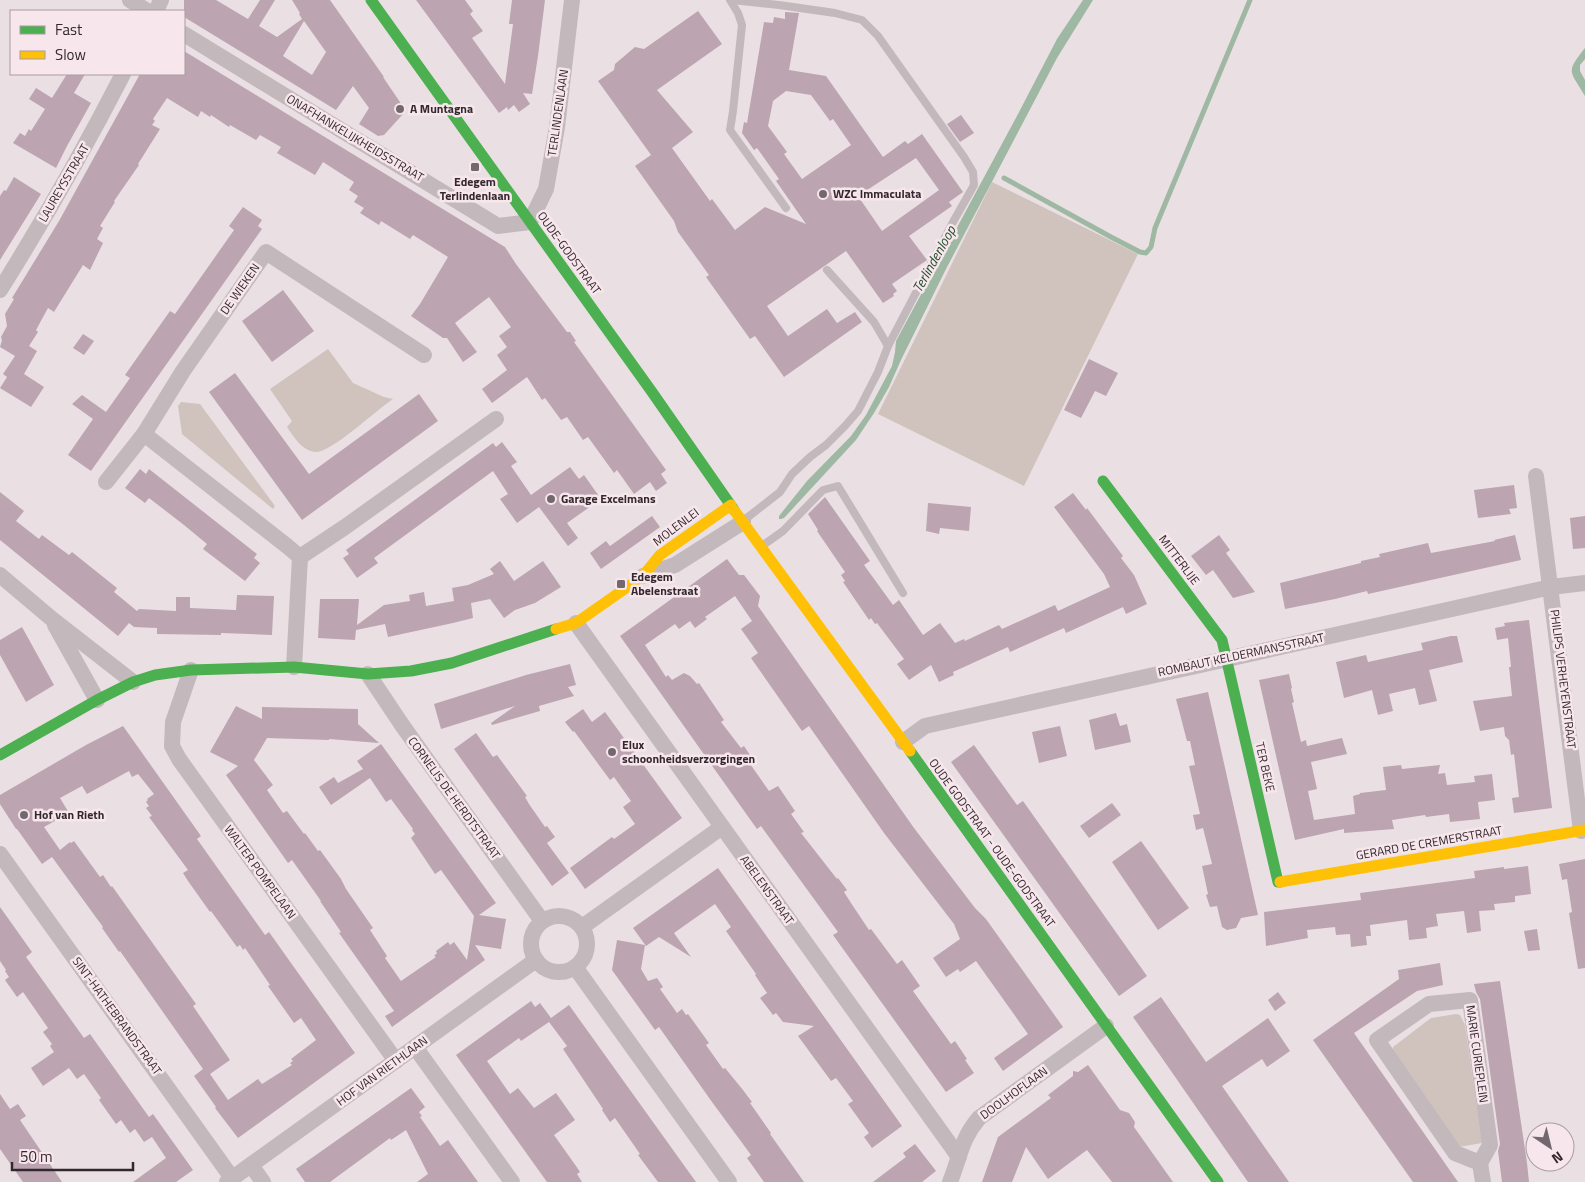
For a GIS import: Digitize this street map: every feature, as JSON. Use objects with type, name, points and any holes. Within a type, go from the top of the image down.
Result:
[{"type":"street","points":[[130,0],[145,10]]},
{"type":"street","name":"OUDE-GODSTRAAT","points":[[371,0],[743,522]]},
{"type":"street","name":"TERLINDENLAAN","points":[[530,222],[546,189],[557,127],[572,0]]},
{"type":"street","name":"ONAFHANKELIJKHEIDSSTRAAT","points":[[185,35],[498,226],[530,222]]},
{"type":"street","name":"LAUREYSSTRAAT","points":[[0,290],[46,216],[123,75]]},
{"type":"street","name":"DE WIEKEN","points":[[106,482],[144,434],[183,371],[266,252],[424,355]]},
{"type":"street","points":[[300,557],[353,522],[496,418]]},
{"type":"street","points":[[144,434],[300,557]]},
{"type":"street","name":"PHILIPS VERHEYENSTRAAT","points":[[1536,476],[1583,831]]},
{"type":"street","name":"MITTERLIJE","points":[[1103,481],[1222,640],[1226,658]]},
{"type":"street","name":"MOLENLEI","points":[[0,755],[97,700],[133,682],[154,675],[191,670],[294,667],[368,674],[411,671],[452,663],[576,623],[643,576],[660,555],[730,505]]},
{"type":"street","points":[[643,576],[675,565],[743,522]]},
{"type":"street","name":"OUDE GODSTRAAT - OUDE-GODSTRAAT","points":[[743,522],[1218,1182]]},
{"type":"street","points":[[294,667],[300,557]]},
{"type":"street","points":[[0,574],[52,619],[133,682]]},
{"type":"street","name":"ROMBAUT KELDERMANSSTRAAT","points":[[902,742],[925,726],[1226,658],[1551,588],[1585,583]]},
{"type":"street","points":[[52,619],[97,700]]},
{"type":"street","name":"ABELENSTRAAT","points":[[576,623],[959,1157]]},
{"type":"street","name":"TER BEKE","points":[[1226,658],[1278,882]]},
{"type":"street","name":"WALTER POMPELAAN","points":[[191,670],[173,722],[172,746],[396,1061]]},
{"type":"street","name":"CORNELIS DE HERDTSTRAAT","points":[[368,674],[542,922]]},
{"type":"street","points":[[582,928],[722,827]]},
{"type":"street","name":"GERARD DE CREMERSTRAAT","points":[[1278,882],[1583,831]]},
{"type":"street","name":"SINT-HATHEBRANDSTRAAT","points":[[0,854],[230,1180]]},
{"type":"street","points":[[563,916],[574,920],[582,928],[586,938],[587,949],[583,960],[575,967],[567,971],[550,971],[542,967],[536,960],[532,952],[532,935],[536,927],[542,922],[552,917],[563,916]]},
{"type":"street","name":"HOF VAN RIETHLAAN","points":[[230,1180],[536,960]]},
{"type":"street","points":[[575,967],[729,1182]]},
{"type":"street","name":"MARIE CURIEPLEIN","points":[[1470,1000],[1490,1144],[1480,1163],[1455,1153],[1377,1040],[1429,1004],[1470,1000]]},
{"type":"street","name":"DOOLHOFLAAN","points":[[950,1182],[965,1138],[979,1118],[1106,1026]]},
{"type":"street","points":[[416,1046],[512,1182]]},
{"type":"street","points":[[1480,1163],[1483,1182]]},
{"type":"street","points":[[251,1165],[263,1182]]},
{"type":"lane","points":[[731,0],[742,25],[734,111],[730,130],[786,208]]},
{"type":"lane","points":[[731,0],[835,13],[862,20],[878,36],[964,157],[973,172],[974,185],[888,346],[874,380],[858,410],[826,445],[792,474],[780,492],[743,522]]},
{"type":"lane","points":[[827,270],[874,322],[888,346]]},
{"type":"lane","points":[[760,547],[783,530],[823,490],[838,486],[903,593]]},
{"type":"shaded area","points":[[1083,0],[1093,0],[1057,58],[946,269],[889,387],[874,413],[856,440],[784,518],[779,519],[779,516],[807,481],[851,436],[866,415],[892,366],[896,341],[1057,39]]},
{"type":"shaded area","points":[[1585,48],[1585,59],[1580,65],[1580,71],[1585,80],[1585,96],[1573,76],[1572,67]]},
{"type":"shaded area","points":[[992,182],[1138,254],[1024,486],[878,414]]},
{"type":"shaded area","points":[[328,349],[353,383],[393,399],[343,438],[316,452],[307,449],[299,443],[287,427],[292,421],[270,389]]},
{"type":"shaded area","points":[[181,402],[200,404],[275,506],[273,509],[182,434],[178,406]]},
{"type":"shaded area","points":[[1460,1015],[1465,1025],[1482,1143],[1459,1147],[1393,1053],[1393,1047],[1431,1018]]},
{"type":"building","points":[[184,0],[216,0],[248,19],[260,0],[275,0],[259,26],[277,37],[302,19],[292,0],[330,0],[404,108],[403,114],[384,135],[378,136],[359,124],[369,108],[353,86],[336,110],[185,18]],"holes":[[[304,21],[326,52],[312,75],[283,56]]]},
{"type":"building","points":[[416,0],[465,0],[473,11],[470,14],[483,31],[472,38],[505,84],[513,24],[509,24],[512,0],[545,0],[532,94],[523,93],[530,104],[519,112],[514,105],[508,110],[507,107],[499,113]]},
{"type":"building","name":"WZC Immaculata","points":[[698,11],[722,44],[657,90],[693,132],[672,148],[710,201],[712,199],[735,230],[765,207],[806,224],[776,181],[779,179],[757,148],[754,150],[742,133],[744,122],[747,123],[764,22],[773,23],[774,17],[785,19],[785,12],[799,13],[789,70],[826,76],[883,157],[905,141],[908,144],[922,134],[963,192],[949,202],[952,206],[909,236],[927,260],[892,284],[897,291],[893,294],[894,296],[883,303],[846,251],[767,306],[788,336],[827,309],[837,323],[855,312],[862,322],[784,377],[755,336],[750,339],[706,277],[709,275],[635,166],[651,155],[598,81],[614,70],[615,64],[635,47],[644,49]],"holes":[[[786,91],[811,95],[830,121],[833,119],[851,145],[802,179],[784,154],[787,152],[768,126],[773,101]],[[916,158],[939,190],[882,231],[858,196]]]},
{"type":"building","points":[[185,52],[505,247],[567,332],[570,332],[576,341],[574,342],[666,470],[661,474],[667,483],[656,491],[650,482],[634,494],[617,470],[614,473],[588,437],[583,440],[567,417],[561,420],[545,398],[542,400],[527,377],[492,403],[482,389],[507,370],[497,355],[507,347],[499,336],[511,327],[489,297],[455,323],[477,352],[463,362],[447,338],[443,338],[411,316],[448,257],[413,235],[410,239],[381,221],[379,225],[360,213],[364,208],[354,202],[358,196],[349,190],[354,182],[323,162],[315,175],[277,153],[281,147],[260,135],[256,140],[201,111],[198,117],[167,98],[153,119],[155,121],[152,125],[160,129],[100,226],[103,228],[97,239],[103,243],[90,270],[83,265],[54,312],[48,308],[36,330],[38,332],[29,346],[37,351],[24,374],[44,387],[31,407],[0,388],[7,377],[3,374],[15,356],[0,347],[1,337],[7,326],[5,314],[14,299],[12,298],[59,221],[139,75],[185,75]]},
{"type":"building","points":[[66,75],[84,75],[74,93],[91,103],[56,168],[13,143],[20,133],[25,136],[29,129],[31,131],[45,109],[29,99],[36,88],[52,98]]},
{"type":"building","points":[[961,115],[974,133],[960,142],[947,124]]},
{"type":"building","points":[[14,177],[41,194],[0,260],[0,196],[4,190],[6,191]]},
{"type":"building","points":[[243,207],[262,220],[258,226],[262,229],[91,471],[68,455],[93,419],[72,404],[82,395],[106,412],[130,378],[125,375],[170,311],[175,314],[234,230],[229,226]]},
{"type":"building","points":[[283,290],[314,331],[272,362],[242,321]]},
{"type":"building","points":[[83,334],[94,341],[84,355],[73,348]]},
{"type":"building","points":[[1089,359],[1118,373],[1106,396],[1095,391],[1081,418],[1064,410]]},
{"type":"building","points":[[235,373],[309,474],[419,394],[438,421],[302,520],[209,392]]},
{"type":"building","points":[[502,442],[517,462],[511,466],[531,495],[570,467],[579,479],[584,475],[601,499],[567,523],[578,538],[568,546],[539,507],[517,523],[500,499],[508,494],[493,471],[374,558],[378,563],[357,578],[343,558],[349,554],[346,550],[493,443],[496,447]]},
{"type":"building","points":[[140,469],[146,474],[149,469],[257,554],[254,558],[260,563],[245,581],[203,549],[207,544],[184,525],[149,498],[145,503],[125,488]]},
{"type":"building","points":[[1514,485],[1517,508],[1509,509],[1511,514],[1478,518],[1474,490]]},
{"type":"building","points":[[0,492],[24,511],[16,521],[39,539],[42,535],[69,555],[72,552],[117,588],[114,592],[137,611],[139,609],[176,611],[176,597],[190,597],[190,608],[236,610],[237,595],[274,596],[272,635],[221,633],[221,635],[157,634],[157,628],[134,627],[129,623],[118,636],[0,540]]},
{"type":"building","points":[[1073,493],[1086,510],[1087,508],[1123,556],[1121,558],[1134,575],[1147,604],[1126,614],[1123,607],[1066,633],[1064,628],[1010,652],[1008,647],[953,672],[954,675],[939,682],[931,665],[909,680],[897,664],[904,659],[877,623],[875,624],[871,618],[869,620],[843,582],[845,581],[841,575],[845,572],[817,531],[808,514],[825,497],[870,561],[864,565],[893,605],[899,600],[923,635],[940,623],[955,643],[964,639],[965,641],[999,625],[1002,629],[1055,605],[1058,611],[1110,587],[1104,574],[1054,507]]},
{"type":"building","points":[[928,503],[971,507],[969,531],[940,528],[939,534],[926,531]]},
{"type":"building","points":[[652,516],[660,527],[601,569],[590,553],[606,541],[610,546]]},
{"type":"building","points":[[1585,516],[1585,548],[1573,549],[1570,518]]},
{"type":"building","points":[[1219,535],[1230,550],[1226,553],[1255,592],[1233,598],[1213,570],[1206,575],[1191,556]]},
{"type":"building","points":[[1515,535],[1521,560],[1368,594],[1367,591],[1285,609],[1280,583],[1361,563],[1361,561],[1380,557],[1379,554],[1428,543],[1431,553],[1495,541]]},
{"type":"building","points":[[727,559],[739,575],[744,575],[760,596],[758,606],[914,828],[975,908],[986,919],[1063,1027],[1003,1071],[994,1058],[1028,1034],[976,961],[960,972],[958,969],[946,977],[933,958],[960,939],[954,924],[884,833],[809,726],[802,731],[751,658],[758,653],[741,629],[752,621],[735,596],[705,617],[707,619],[695,628],[690,621],[679,629],[675,624],[645,645],[666,677],[668,675],[672,680],[684,673],[690,676],[697,684],[699,683],[724,720],[721,722],[741,748],[744,746],[752,758],[748,761],[769,791],[778,786],[795,811],[791,814],[804,832],[801,833],[847,890],[844,892],[869,930],[871,929],[897,964],[902,960],[920,986],[913,991],[951,1044],[955,1041],[974,1073],[946,1092],[833,935],[838,932],[761,826],[757,829],[620,636]]},
{"type":"building","points":[[500,561],[514,581],[543,561],[561,587],[535,603],[515,610],[504,618],[490,599],[471,603],[473,618],[453,623],[388,637],[385,624],[356,630],[355,640],[318,638],[320,599],[359,599],[357,625],[384,605],[410,601],[409,595],[424,592],[426,606],[454,601],[452,588],[468,585],[494,574],[490,569]]},
{"type":"building","points":[[1529,620],[1552,808],[1514,813],[1512,798],[1519,797],[1514,754],[1511,755],[1509,740],[1505,736],[1504,727],[1480,731],[1473,701],[1512,696],[1508,638],[1497,640],[1495,628],[1505,626],[1504,623]]},
{"type":"building","points":[[22,627],[54,685],[26,702],[0,655],[0,640]]},
{"type":"building","points":[[1457,636],[1463,662],[1429,670],[1437,701],[1419,705],[1415,688],[1389,694],[1393,711],[1378,715],[1372,690],[1344,698],[1336,662],[1366,655],[1368,662],[1423,650],[1421,643]]},
{"type":"building","points":[[570,664],[576,685],[568,687],[574,696],[539,706],[540,711],[492,725],[491,723],[515,706],[441,729],[434,704],[526,675]]},
{"type":"building","points":[[1289,674],[1294,702],[1292,703],[1301,742],[1306,740],[1307,746],[1342,738],[1347,754],[1311,762],[1317,789],[1308,791],[1314,820],[1355,814],[1353,796],[1360,793],[1386,790],[1383,767],[1401,765],[1402,769],[1440,765],[1438,774],[1445,773],[1447,785],[1475,782],[1474,776],[1492,774],[1495,800],[1478,802],[1480,819],[1450,822],[1449,814],[1426,817],[1425,815],[1392,820],[1394,829],[1344,833],[1344,829],[1295,840],[1259,680]]},
{"type":"building","points":[[1208,692],[1258,915],[1241,918],[1236,928],[1227,930],[1222,927],[1217,906],[1210,907],[1206,895],[1208,894],[1202,866],[1212,864],[1203,828],[1196,830],[1193,815],[1200,814],[1189,766],[1195,765],[1190,741],[1187,741],[1176,699]]},
{"type":"building","points":[[236,706],[262,719],[262,707],[358,709],[358,724],[379,743],[329,739],[267,738],[254,760],[273,785],[267,790],[283,813],[287,811],[318,851],[320,850],[341,879],[373,928],[370,930],[387,956],[385,958],[401,981],[436,957],[434,956],[437,953],[436,951],[448,942],[450,945],[454,942],[467,960],[474,916],[441,870],[435,874],[411,838],[415,834],[413,829],[391,799],[386,802],[370,778],[331,805],[319,787],[334,777],[338,783],[363,769],[357,761],[381,744],[496,903],[479,915],[506,919],[501,949],[475,945],[485,960],[392,1027],[385,1016],[394,1011],[339,933],[341,932],[292,860],[288,863],[226,775],[238,766],[210,752]]},
{"type":"building","points":[[583,709],[592,722],[605,712],[682,818],[585,889],[570,868],[612,837],[614,839],[635,824],[623,807],[631,801],[614,777],[610,780],[574,731],[565,722]]},
{"type":"building","points":[[1116,713],[1120,726],[1127,724],[1131,742],[1095,750],[1089,720]]},
{"type":"building","points":[[123,726],[201,836],[197,839],[265,935],[269,932],[355,1053],[238,1138],[194,1076],[203,1069],[103,927],[52,857],[42,864],[0,804],[0,795],[86,745]],"holes":[[[129,771],[132,777],[138,774],[154,794],[146,802],[149,806],[146,808],[152,816],[149,817],[188,870],[183,873],[188,881],[237,947],[240,945],[243,950],[245,948],[270,985],[268,986],[294,1023],[301,1018],[316,1040],[291,1059],[293,1061],[290,1063],[292,1065],[262,1084],[258,1079],[228,1100],[210,1074],[230,1060],[193,1006],[196,1004],[112,886],[103,875],[100,877],[74,841],[60,850],[44,827],[69,813],[60,798],[82,786],[87,794]]]},
{"type":"building","points":[[1060,726],[1067,756],[1039,763],[1032,732]]},
{"type":"building","points":[[476,733],[493,757],[497,755],[527,796],[525,797],[529,804],[545,827],[547,826],[555,837],[547,843],[569,873],[552,886],[454,749]]},
{"type":"building","points":[[974,745],[1017,805],[1023,801],[1147,976],[1119,996],[951,762]]},
{"type":"building","points":[[1112,803],[1121,815],[1089,838],[1080,826]]},
{"type":"building","points":[[1141,841],[1189,908],[1158,930],[1112,862]]},
{"type":"building","points":[[1585,859],[1585,968],[1578,969],[1569,913],[1572,912],[1567,879],[1562,880],[1559,864]]},
{"type":"building","points":[[1528,866],[1531,894],[1515,896],[1515,902],[1494,904],[1495,910],[1479,911],[1481,931],[1467,933],[1464,911],[1436,914],[1438,926],[1426,928],[1427,938],[1409,940],[1407,920],[1370,925],[1371,936],[1366,936],[1367,945],[1351,947],[1350,934],[1336,935],[1335,927],[1307,930],[1308,938],[1266,946],[1264,912],[1361,900],[1360,893],[1475,878],[1474,871]]},
{"type":"building","points":[[718,868],[902,1126],[872,1148],[864,1137],[869,1133],[848,1104],[853,1101],[836,1078],[831,1081],[798,1036],[814,1026],[783,1022],[776,1013],[773,1015],[760,998],[767,993],[726,931],[731,927],[715,904],[674,933],[691,957],[659,937],[646,946],[633,928]]},
{"type":"building","points":[[0,907],[32,952],[26,957],[84,1038],[90,1034],[149,1117],[153,1114],[193,1170],[176,1182],[133,1182],[166,1158],[152,1137],[144,1142],[135,1129],[130,1133],[121,1120],[116,1124],[84,1074],[77,1079],[69,1068],[43,1086],[31,1068],[54,1052],[50,1046],[52,1044],[43,1032],[48,1028],[23,992],[17,997],[5,980],[9,977],[0,961]]},
{"type":"building","points":[[1537,929],[1540,950],[1528,951],[1524,931]]},
{"type":"building","points":[[617,940],[645,945],[641,969],[648,981],[657,978],[663,987],[660,989],[677,1013],[682,1009],[686,1015],[688,1014],[709,1043],[706,1045],[723,1069],[725,1068],[752,1102],[750,1103],[770,1134],[804,1182],[764,1182],[747,1158],[751,1155],[659,1027],[655,1030],[612,970]]},
{"type":"building","points":[[1440,963],[1443,985],[1417,991],[1354,1033],[1458,1182],[1413,1182],[1313,1040],[1399,979],[1398,970]]},
{"type":"building","points":[[1500,981],[1525,1150],[1525,1172],[1528,1172],[1529,1182],[1502,1182],[1498,1151],[1500,1144],[1480,999],[1474,984]]},
{"type":"building","points":[[1278,992],[1286,1003],[1275,1011],[1268,1000]]},
{"type":"building","points":[[1161,997],[1206,1062],[1268,1018],[1290,1051],[1267,1067],[1262,1059],[1222,1086],[1289,1182],[1248,1182],[1133,1017]]},
{"type":"building","points":[[531,1001],[535,1007],[540,1003],[551,1018],[569,1005],[696,1182],[658,1182],[638,1155],[640,1154],[615,1118],[610,1122],[563,1049],[567,1046],[549,1022],[521,1041],[519,1038],[487,1061],[510,1094],[518,1088],[534,1108],[556,1093],[575,1120],[554,1135],[580,1172],[577,1174],[582,1182],[547,1182],[456,1055]]},
{"type":"building","points":[[1088,1065],[1120,1110],[1129,1113],[1135,1122],[1134,1127],[1173,1182],[1112,1182],[1087,1150],[1048,1179],[1026,1147],[1012,1182],[982,1182],[998,1137],[1051,1098],[1048,1095],[1073,1076],[1073,1071],[1078,1072]]},
{"type":"building","points":[[411,1088],[425,1107],[419,1112],[422,1116],[420,1117],[440,1146],[448,1140],[478,1182],[417,1182],[428,1174],[406,1130],[391,1140],[390,1138],[330,1182],[305,1182],[296,1169]]},
{"type":"building","points":[[0,1094],[10,1109],[18,1104],[26,1116],[20,1120],[62,1182],[23,1182],[0,1149]]},
{"type":"building","points":[[915,1144],[936,1171],[922,1182],[873,1182],[906,1157],[903,1153]]},
{"type":"waterway","points":[[1004,178],[1111,237],[1140,252],[1146,253],[1151,247],[1155,228],[1250,0]]},
{"type":"traffic: fast","points":[[371,0],[652,392],[734,510]]},
{"type":"traffic: fast","points":[[1103,481],[1222,640],[1278,882],[1280,882]]},
{"type":"traffic: fast","points":[[0,755],[97,700],[133,682],[155,675],[191,670],[294,667],[368,674],[411,671],[452,663],[556,629]]},
{"type":"traffic: fast","points":[[910,751],[1218,1182]]},
{"type":"traffic: slow","points":[[556,629],[576,623],[643,576],[660,555],[731,505]]},
{"type":"traffic: slow","points":[[734,510],[910,751]]},
{"type":"traffic: slow","points":[[1280,882],[1585,830]]},
{"type":"place","name":"A Muntagna","points":[[400,109]]},
{"type":"place","name":"Edegem Terlindenlaan","points":[[475,167]]},
{"type":"place","name":"WZC Immaculata","points":[[823,194]]},
{"type":"place","name":"Garage Excelmans","points":[[551,499]]},
{"type":"place","name":"Edegem Abelenstraat","points":[[621,584]]},
{"type":"place","name":"Elux schoonheidsverzorgingen","points":[[612,752]]},
{"type":"place","name":"Hof van Rieth","points":[[24,815]]},
{"type":"water label","name":"Terlindenloop","points":[[934,259]]}]
